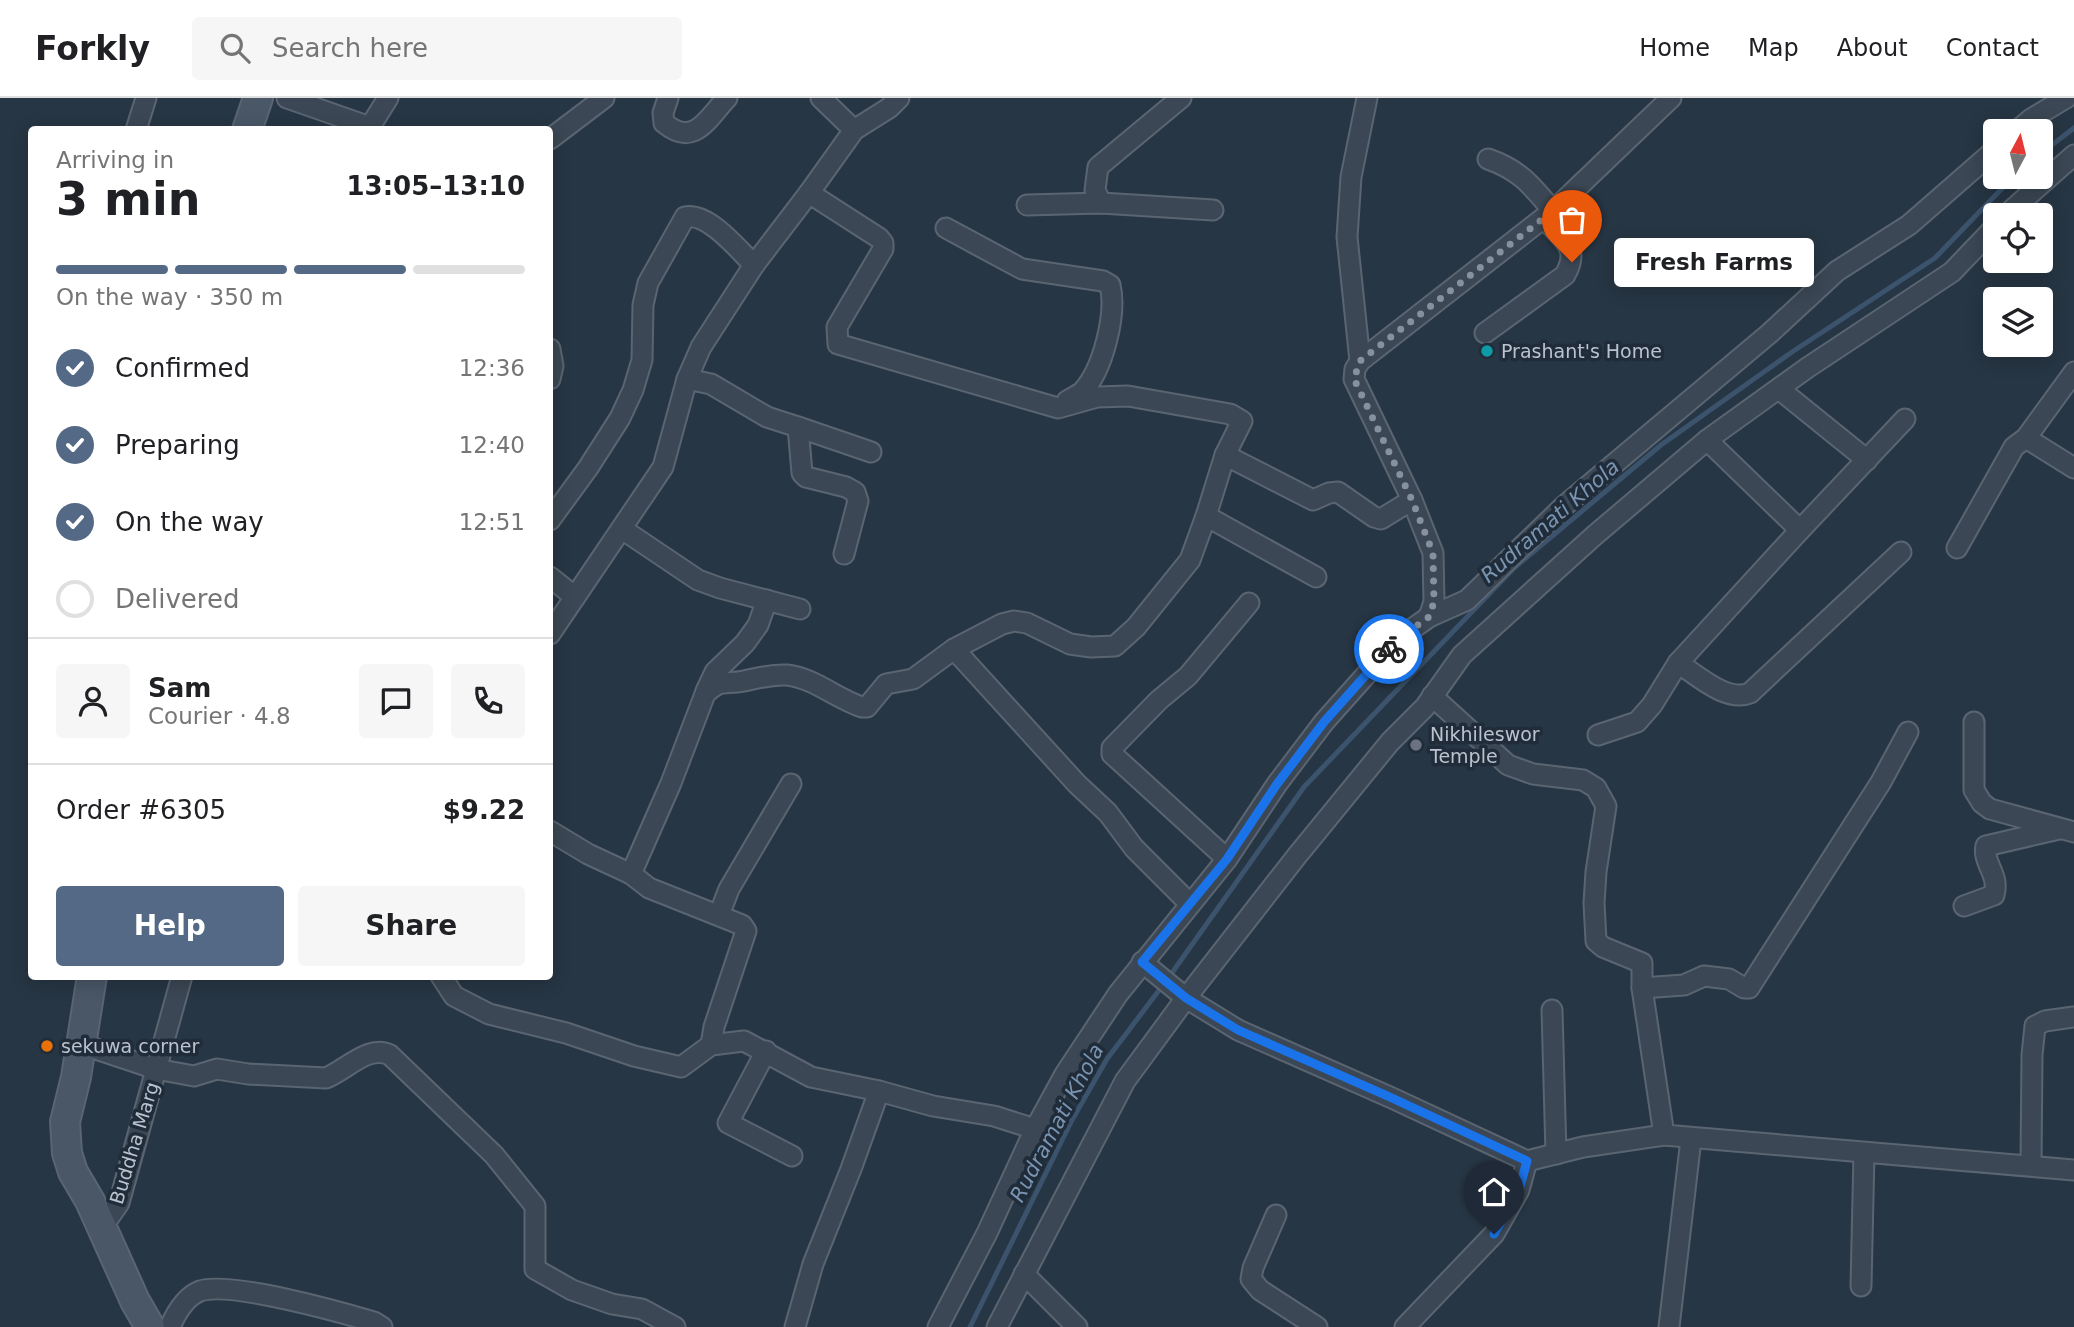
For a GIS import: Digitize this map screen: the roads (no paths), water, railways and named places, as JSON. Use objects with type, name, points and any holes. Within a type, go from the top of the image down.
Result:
[{"type":"main road","points":[[248,126],[258,98]]},
{"type":"main road","points":[[91,980],[65,1122],[65,1139],[73,1172],[103,1226],[135,1301],[150,1327]]},
{"type":"street","points":[[137,126],[146,98]]},
{"type":"street","points":[[287,98],[364,126]]},
{"type":"street","points":[[370,126],[388,98]]},
{"type":"street","points":[[553,137],[604,98]]},
{"type":"street","points":[[668,98],[663,113],[664,124],[674,132],[685,134],[695,132],[727,98]]},
{"type":"street","points":[[821,98],[854,130]]},
{"type":"street","points":[[553,630],[663,467],[687,379],[701,347],[754,265],[854,130],[889,108],[899,98]]},
{"type":"street","points":[[1101,203],[1095,190],[1098,167],[1181,98]]},
{"type":"street","points":[[1367,98],[1351,177],[1347,237],[1360,361],[1354,379],[1412,500],[1433,553],[1434,602],[1429,617]]},
{"type":"street","points":[[1360,361],[1548,214],[1671,98]]},
{"type":"street","points":[[2030,119],[2047,103],[2066,98]]},
{"type":"street","points":[[2020,203],[2074,155]]},
{"type":"street","points":[[1485,333],[1565,275],[1572,262],[1571,250],[1523,176],[1488,159]]},
{"type":"street","points":[[938,1327],[1065,1073],[1118,994],[1148,967],[1190,904],[1227,859],[1277,784],[1324,722],[1398,639],[1429,617],[1466,600],[1564,506],[1770,333],[1837,271],[1909,225],[1983,160]]},
{"type":"street","points":[[705,694],[716,683],[787,675],[802,679],[851,704],[867,707],[886,684],[913,679],[954,649],[1002,624],[1014,621],[1027,623],[1070,643],[1091,647],[1115,646],[1136,627],[1189,560],[1225,455],[1242,421],[1230,414],[1128,396],[1097,397],[1058,408],[838,344],[837,327],[883,249],[883,243],[879,237],[809,193]]},
{"type":"street","points":[[1027,205],[1101,203],[1213,210]]},
{"type":"street","points":[[553,516],[620,418],[633,390],[642,360],[643,305],[649,282],[685,217],[694,215],[710,223],[754,265]]},
{"type":"street","points":[[946,228],[1022,269],[1103,281],[1110,285],[1112,294],[1108,332],[1099,365],[1082,391],[1058,408]]},
{"type":"street","points":[[997,1327],[1125,1081],[1182,994],[1381,752],[1424,707],[1462,655],[1595,535],[1707,440],[1952,272],[1983,240]]},
{"type":"street","points":[[1957,548],[2014,447],[2026,438],[2074,372]]},
{"type":"street","points":[[687,379],[711,384],[767,416],[871,452]]},
{"type":"street","points":[[1779,389],[1867,460]]},
{"type":"street","points":[[1598,735],[1637,722],[1652,705],[1678,663],[1905,419]]},
{"type":"street","points":[[798,427],[802,473],[806,477],[846,487],[855,492],[858,501],[844,554]]},
{"type":"street","points":[[2026,438],[2074,468]]},
{"type":"street","points":[[1707,440],[1800,530]]},
{"type":"street","points":[[1225,455],[1313,500],[1329,492],[1338,492],[1381,519],[1412,500]]},
{"type":"street","points":[[1206,516],[1316,577]]},
{"type":"street","points":[[622,529],[698,580],[800,609]]},
{"type":"street","points":[[1678,663],[1729,694],[1743,696],[1750,693],[1901,552]]},
{"type":"street","points":[[553,579],[575,597]]},
{"type":"street","points":[[631,874],[715,672],[745,643],[758,625],[767,600]]},
{"type":"street","points":[[1227,859],[1112,754],[1112,748],[1159,700],[1188,676],[1249,603]]},
{"type":"street","points":[[954,649],[1077,784],[1108,813],[1134,848],[1190,904]]},
{"type":"street","points":[[1432,696],[1508,765],[1533,774],[1584,780],[1596,788],[1606,806],[1596,872],[1596,941],[1603,947],[1642,963],[1642,988],[1664,1135]]},
{"type":"street","points":[[1974,722],[1974,790],[1982,803],[1990,808],[2068,830]]},
{"type":"street","points":[[1642,988],[1684,985],[1704,976],[1729,979],[1749,988],[1881,782],[1908,732]]},
{"type":"street","points":[[719,915],[729,889],[791,784]]},
{"type":"street","points":[[1964,906],[1994,895],[1997,884],[1985,852],[1986,846],[2068,830]]},
{"type":"street","points":[[553,833],[588,854],[631,874],[649,888],[742,925],[746,931],[713,1027],[711,1045]]},
{"type":"street","points":[[1148,967],[1182,994],[1238,1030],[1527,1161],[1583,1147],[1664,1135],[2074,1170]]},
{"type":"street","name":"Buddha Marg","points":[[103,1226],[119,1203],[180,980]]},
{"type":"street","points":[[444,980],[454,996],[489,1014],[566,1033],[634,1056],[681,1067],[711,1045],[744,1041],[811,1077],[933,1106],[994,1116],[1035,1129]]},
{"type":"street","points":[[1552,1010],[1556,1154]]},
{"type":"street","points":[[2031,1165],[2032,1055],[2035,1026],[2045,1021],[2074,1017]]},
{"type":"street","points":[[81,1044],[156,1069],[194,1076],[217,1069],[248,1074],[326,1078],[370,1053],[383,1051],[494,1155],[535,1206],[535,1269],[572,1290],[612,1304],[642,1309],[675,1327]]},
{"type":"street","points":[[766,1051],[729,1123],[792,1156]]},
{"type":"street","points":[[795,1327],[813,1264],[851,1169],[878,1091]]},
{"type":"street","points":[[1670,1327],[1691,1139]]},
{"type":"street","points":[[1861,1286],[1864,1153]]},
{"type":"street","points":[[1405,1327],[1494,1234],[1519,1190],[1527,1161]]},
{"type":"street","points":[[1276,1215],[1253,1268],[1251,1279],[1260,1290],[1317,1327]]},
{"type":"street","points":[[1024,1274],[1077,1327]]},
{"type":"street","points":[[170,1327],[177,1311],[192,1296],[212,1289],[295,1301],[374,1322],[382,1327]]},
{"type":"waterway","name":"Rudramati Khola","points":[[2053,144],[2074,128]]},
{"type":"waterway","name":"Rudramati Khola","points":[[1169,977],[1304,787],[1514,568],[1661,445],[1792,352],[1935,258],[2001,189]]},
{"type":"waterway","name":"Rudramati Khola","points":[[970,1327],[1072,1120],[1107,1059],[1163,985]]},
{"type":"place","name":"Fresh Farms","points":[[1572,262]]},
{"type":"place","name":"Prashant's Home","points":[[1487,351]]},
{"type":"place","name":"Nikhileswor Temple","points":[[1416,745]]},
{"type":"place","name":"sekuwa corner","points":[[47,1046]]}]
